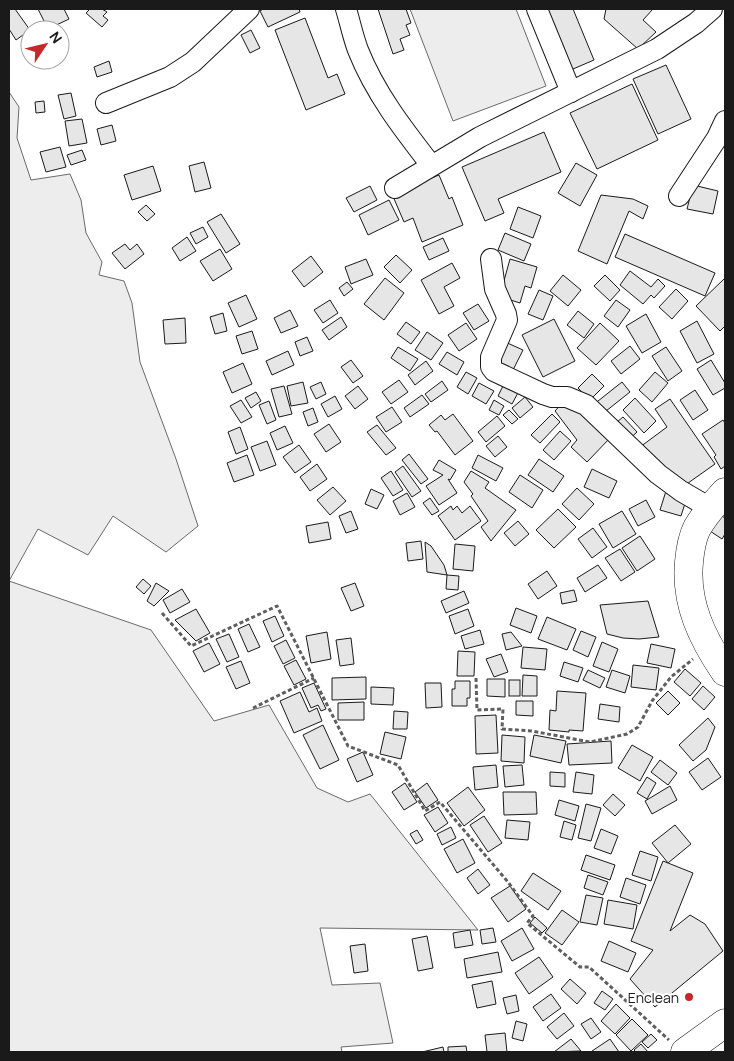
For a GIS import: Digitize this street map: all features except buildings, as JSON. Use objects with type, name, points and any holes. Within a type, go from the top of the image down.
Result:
[{"type":"highway","points":[[718,500],[696,530],[688,571],[689,594],[696,620],[725,672]]},
{"type":"highway","points":[[685,1052],[725,1023]]},
{"type":"street","points":[[106,103],[170,77],[218,39],[248,9]]},
{"type":"street","points":[[346,9],[357,49],[369,73],[393,116],[431,165]]},
{"type":"street","points":[[537,9],[571,92]]},
{"type":"street","points":[[395,188],[480,136],[657,49],[696,23],[712,9]]},
{"type":"street","points":[[722,9],[725,14]]},
{"type":"street","points":[[679,196],[717,138],[725,121]]},
{"type":"street","points":[[491,259],[495,289],[507,320],[490,357],[491,367],[494,371],[543,394],[552,397],[567,397],[586,405],[658,474],[681,491],[718,500]]},
{"type":"path","points":[[162,613],[190,646],[277,606],[348,746],[398,765],[425,811],[440,802],[508,882],[533,916],[527,923],[580,967],[589,967],[651,1023]]},
{"type":"path","points":[[476,678],[477,710],[503,708],[502,729],[532,731],[590,742],[627,734],[638,727],[652,701],[671,677],[709,646]]},
{"type":"path","points":[[253,708],[314,678]]},
{"type":"shaded area","points":[[410,9],[516,9],[546,86],[453,121]]},
{"type":"shaded area","points":[[9,92],[19,107],[17,138],[31,180],[70,174],[81,200],[86,233],[102,262],[99,275],[124,281],[132,303],[140,362],[176,459],[198,526],[166,552],[113,516],[88,555],[38,529],[9,581]]},
{"type":"shaded area","points":[[9,581],[151,630],[214,721],[269,705],[317,788],[348,802],[370,794],[478,930],[320,928],[332,985],[380,983],[393,1043],[341,1047],[342,1052],[9,1052]]},
{"type":"place","name":"Enclean","points":[[689,997]]}]
